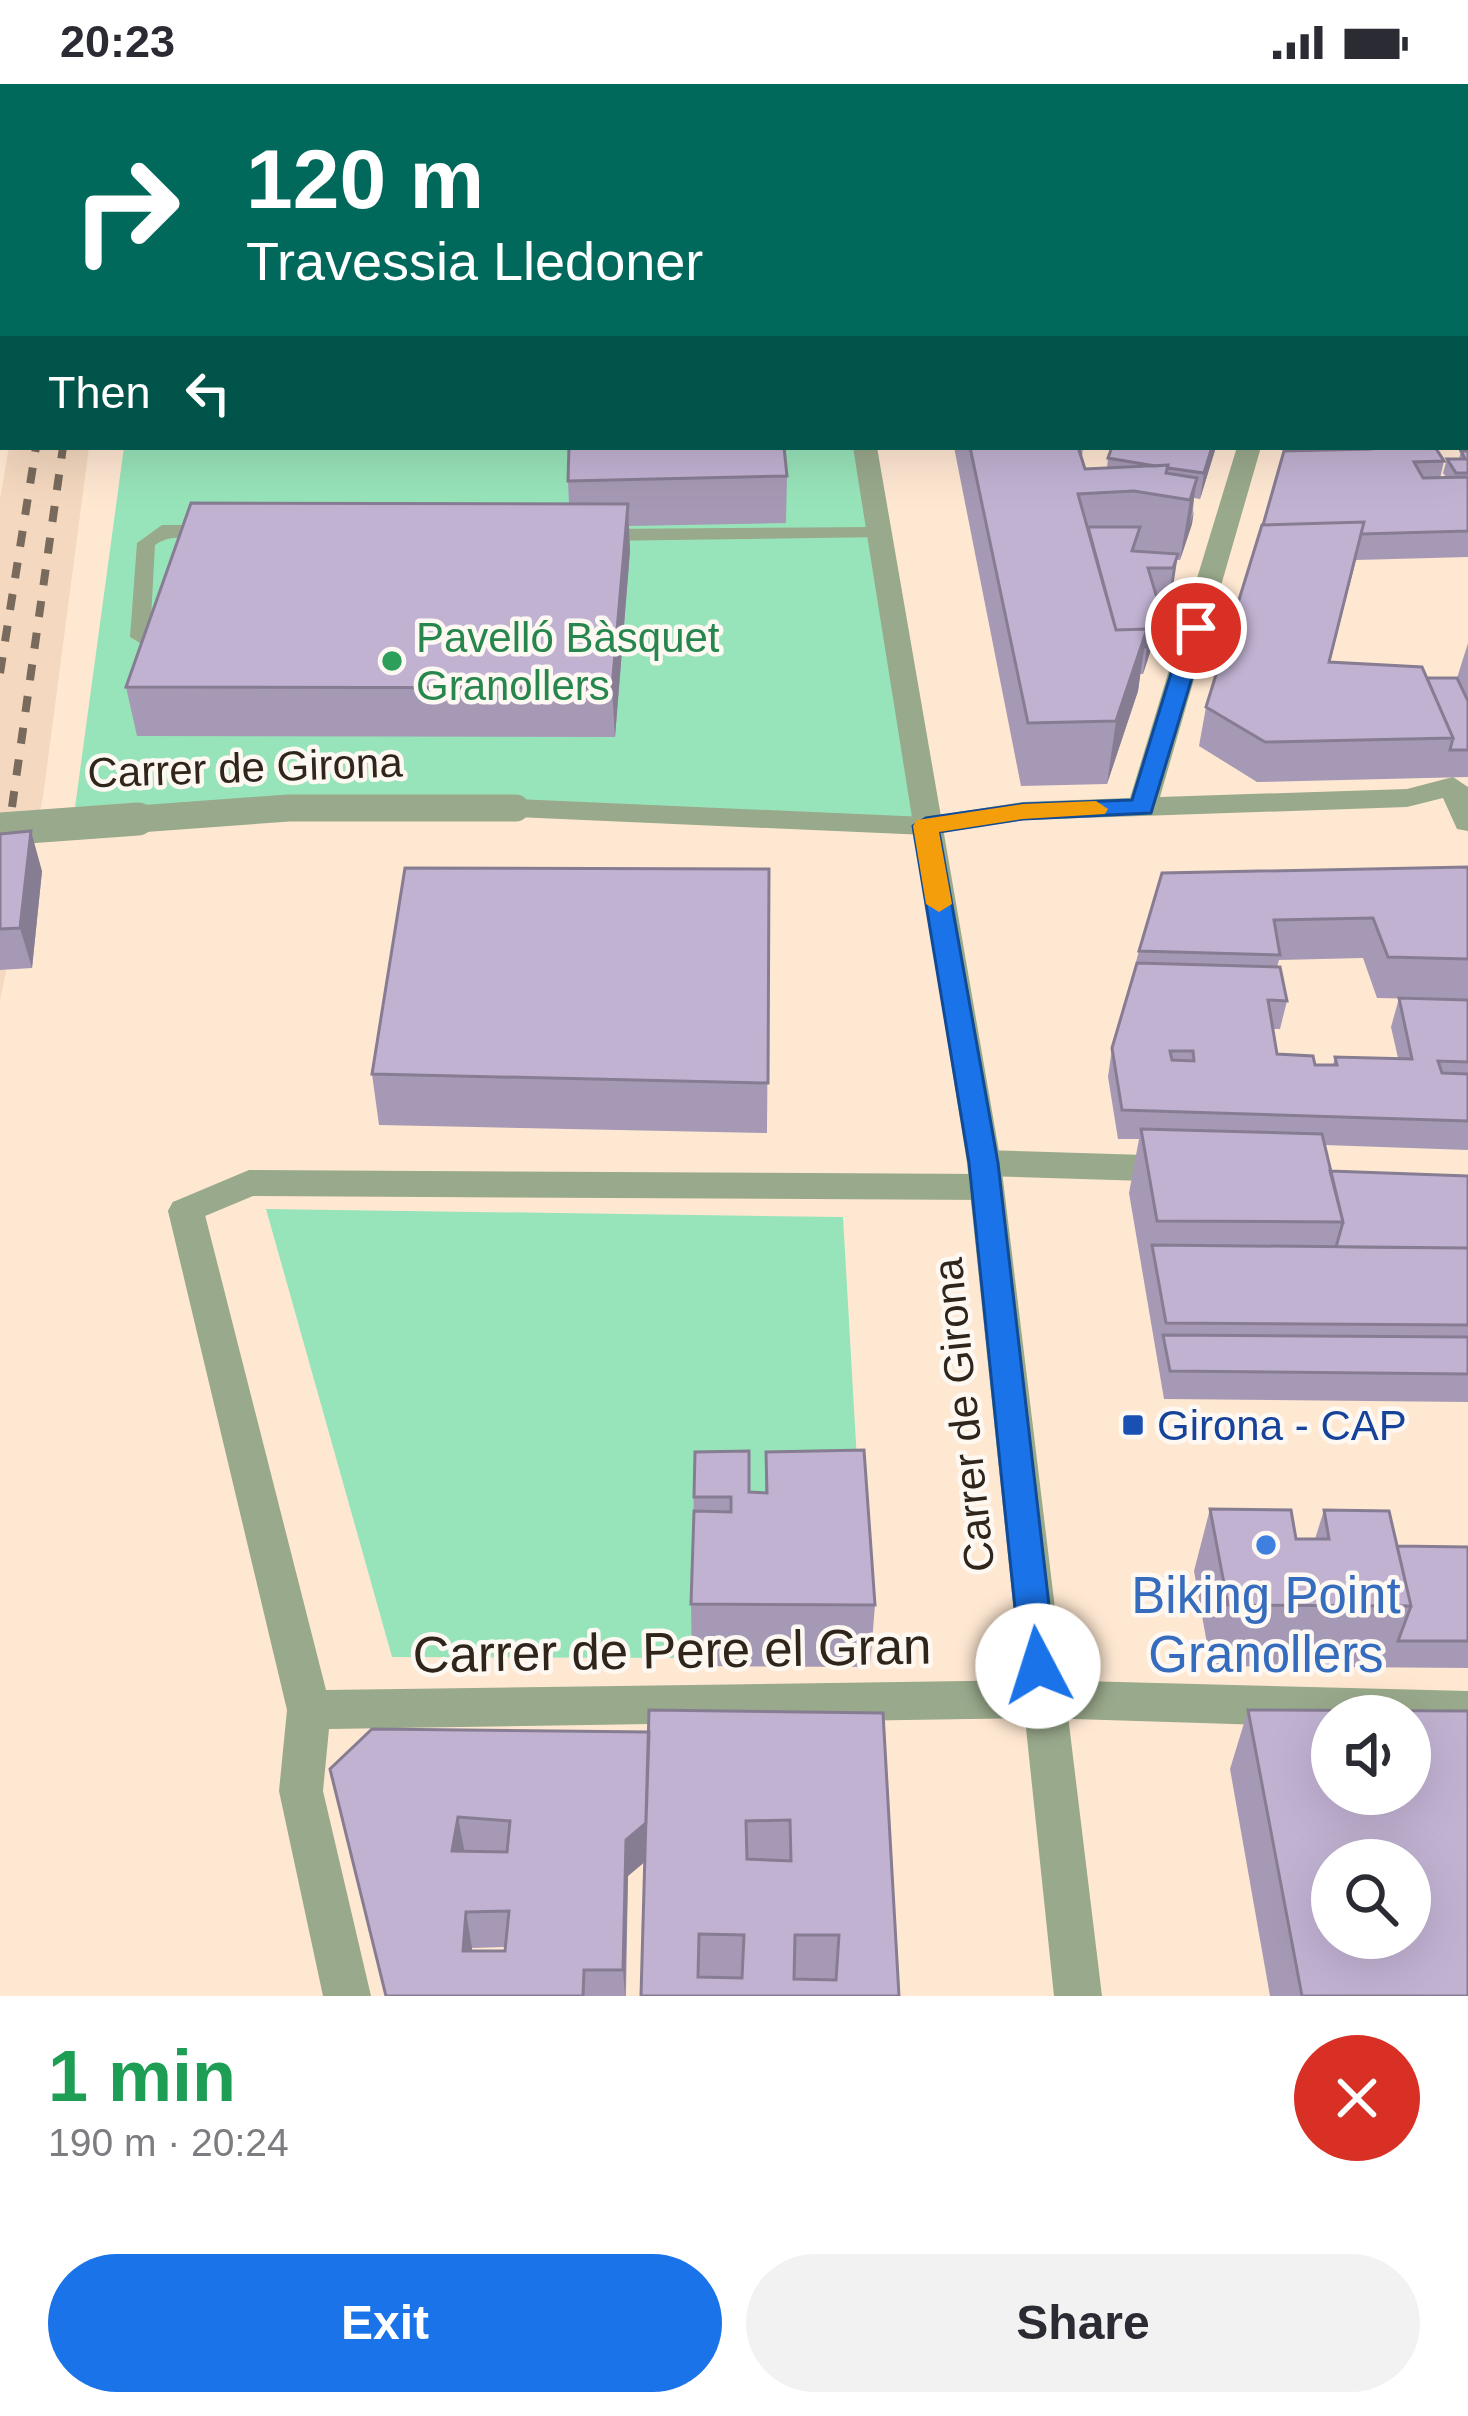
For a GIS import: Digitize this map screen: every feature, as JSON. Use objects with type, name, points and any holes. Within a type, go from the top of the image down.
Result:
[{"type":"street","name":"Carrer de Girona","points":[[865,450],[985,1175],[1078,1996]]},
{"type":"street","points":[[1142,807],[1248,450]]},
{"type":"street","points":[[926,826],[1023,811],[1407,798],[1461,786],[1468,822]]},
{"type":"street","name":"Carrer de Girona","points":[[0,829],[289,808],[516,808],[926,826]]},
{"type":"street","points":[[347,1996],[301,1791],[309,1711],[186,1210],[249,1183],[1217,1171]]},
{"type":"street","name":"Carrer de Pere el Gran","points":[[309,1711],[1042,1699],[1468,1711]]},
{"type":"lane","points":[[140,637],[146,543],[162,531],[230,531]]},
{"type":"lane","points":[[571,535],[879,533]]},
{"type":"shaded area","points":[[8,450],[89,450],[43,797],[0,1000],[0,499]]},
{"type":"green space","points":[[124,450],[865,450],[926,826],[516,808],[73,822]]},
{"type":"green space","points":[[266,1209],[843,1217],[860,1513],[697,1515],[692,1658],[392,1657]]},
{"type":"building","points":[[569,450],[784,450],[787,476],[568,481]]},
{"type":"building","points":[[971,450],[1079,450],[1085,469],[1168,465],[1166,473],[1197,478],[1190,500],[1134,491],[1078,494],[1116,630],[1147,629],[1116,721],[1028,723]]},
{"type":"building","points":[[1111,450],[1211,450],[1204,473],[1108,458]]},
{"type":"building","points":[[1437,450],[1444,461],[1414,462],[1423,478],[1468,477],[1468,531],[1361,534],[1364,522],[1263,525],[1284,451]]},
{"type":"building","points":[[1461,451],[1468,451],[1468,473],[1456,473],[1447,459],[1465,459]]},
{"type":"building","name":"Pavelló Bàsquet Granollers","points":[[191,503],[628,504],[612,688],[126,687]]},
{"type":"building","points":[[1364,522],[1329,662],[1422,667],[1453,738],[1265,742],[1206,707],[1262,525]]},
{"type":"building","points":[[1088,527],[1140,527],[1132,551],[1178,554],[1173,568],[1148,568],[1160,608],[1147,647],[1147,629],[1116,630]]},
{"type":"building","points":[[1427,678],[1457,678],[1468,701],[1468,750],[1450,750],[1453,738]]},
{"type":"building","points":[[31,831],[20,928],[0,929],[0,834]]},
{"type":"building","points":[[1468,867],[1468,959],[1388,957],[1373,918],[1274,920],[1280,955],[1139,951],[1162,873]]},
{"type":"building","points":[[405,868],[769,869],[768,1083],[372,1074]]},
{"type":"building","points":[[1137,963],[1280,967],[1287,1001],[1268,1000],[1277,1054],[1313,1056],[1315,1065],[1337,1065],[1335,1057],[1412,1059],[1399,998],[1468,1000],[1468,1062],[1438,1061],[1442,1073],[1468,1074],[1468,1121],[1122,1110],[1112,1048]],"holes":[[[1170,1051],[1193,1051],[1194,1061],[1172,1060]]]},
{"type":"building","points":[[1141,1129],[1322,1134],[1343,1222],[1157,1221]]},
{"type":"building","points":[[1330,1171],[1468,1176],[1468,1248],[1336,1247],[1343,1222]]},
{"type":"building","points":[[1152,1245],[1468,1248],[1468,1325],[1166,1323]]},
{"type":"building","points":[[1163,1335],[1468,1337],[1468,1374],[1170,1371]]},
{"type":"building","points":[[864,1450],[875,1605],[691,1604],[694,1511],[731,1512],[731,1497],[694,1497],[695,1452],[749,1451],[749,1492],[767,1493],[766,1452]]},
{"type":"building","points":[[1210,1509],[1291,1510],[1296,1539],[1329,1539],[1324,1510],[1389,1511],[1411,1606],[1228,1605]]},
{"type":"building","points":[[1397,1546],[1468,1547],[1468,1641],[1398,1641],[1411,1606]]},
{"type":"building","points":[[649,1710],[883,1713],[899,1996],[641,1996]],"holes":[[[790,1820],[791,1861],[747,1859],[746,1821]],[[699,1934],[744,1935],[742,1978],[698,1977]],[[795,1935],[839,1935],[836,1980],[794,1979]]]},
{"type":"building","points":[[1248,1710],[1311,1710],[1311,1815],[1431,1815],[1431,1711],[1468,1711],[1468,1996],[1302,1996]]},
{"type":"building","points":[[372,1729],[649,1732],[646,1823],[626,1840],[623,1970],[584,1970],[583,1996],[386,1996],[330,1769]],"holes":[[[458,1817],[510,1821],[507,1852],[452,1851]],[[509,1911],[505,1951],[463,1951],[466,1912]]]},
{"type":"railway","points":[[0,673],[36,450]]},
{"type":"railway","points":[[12,807],[63,450]]},
{"type":"slow traffic","points":[[939,904],[926,826],[1023,811],[1096,809]]},
{"type":"place","name":"Pavelló Bàsquet Granollers","points":[[392,661]]},
{"type":"place","name":"Girona - CAP","points":[[1133,1425]]},
{"type":"place","name":"Biking Point Granollers","points":[[1266,1545]]},
{"type":"route","points":[[1038,1666],[984,1163],[926,826],[1023,811],[1142,807],[1196,628]]}]
